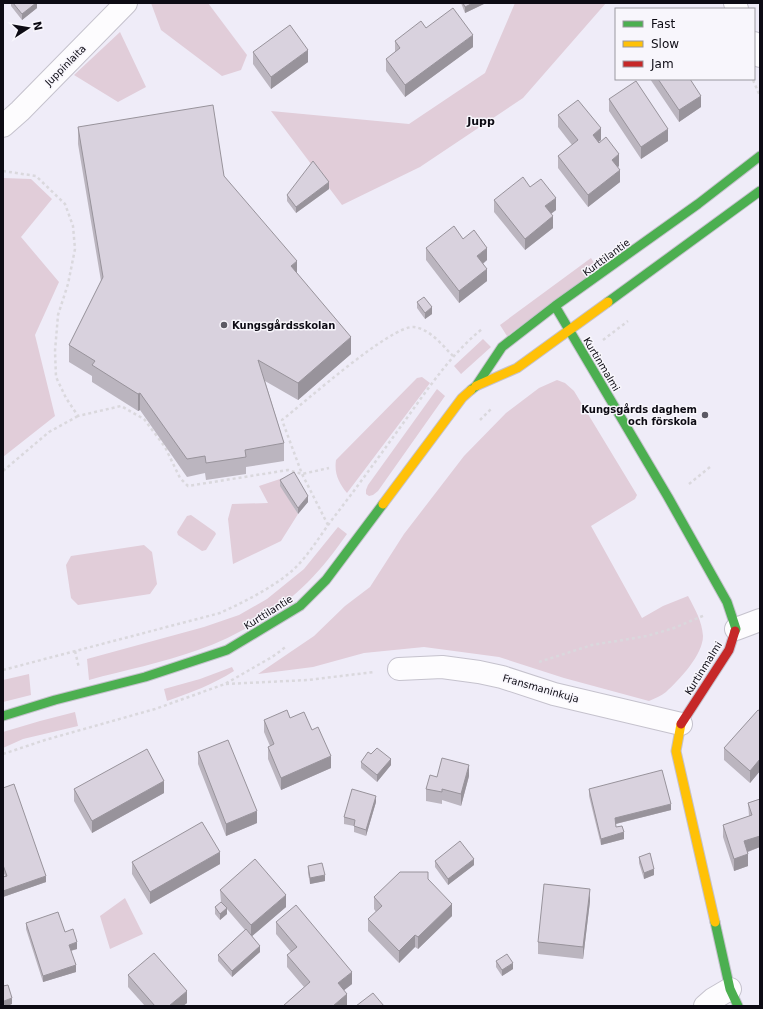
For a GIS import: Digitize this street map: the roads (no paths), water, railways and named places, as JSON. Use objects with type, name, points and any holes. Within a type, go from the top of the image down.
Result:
[{"type":"street","name":"Juppinlaita","points":[[3,126],[20,111],[126,3]]},
{"type":"street","points":[[755,45],[760,56]]},
{"type":"street","name":"Kurttilantie","points":[[3,716],[55,700],[144,677],[227,650],[300,606],[326,580],[462,398],[476,386],[502,347],[555,306],[692,208],[760,156]]},
{"type":"street","name":"Kurttilantie","points":[[476,386],[517,368],[760,191]]},
{"type":"street","name":"Kurtinmalmi","points":[[555,306],[668,497],[727,602],[736,629],[729,650],[681,724],[676,751],[734,998]]},
{"type":"street","points":[[736,629],[760,620]]},
{"type":"street","name":"Fransmaninkuja","points":[[399,670],[442,667],[480,672],[502,677],[554,694],[681,724]]},
{"type":"street","points":[[706,1006],[713,999],[734,998]]},
{"type":"place","name":"Kungsgårdsskolan","points":[[224,325]]},
{"type":"place","name":"Kungsgårds daghem och förskola","points":[[705,415]]},
{"type":"district","name":"Jupp","points":[[481,121]]}]
